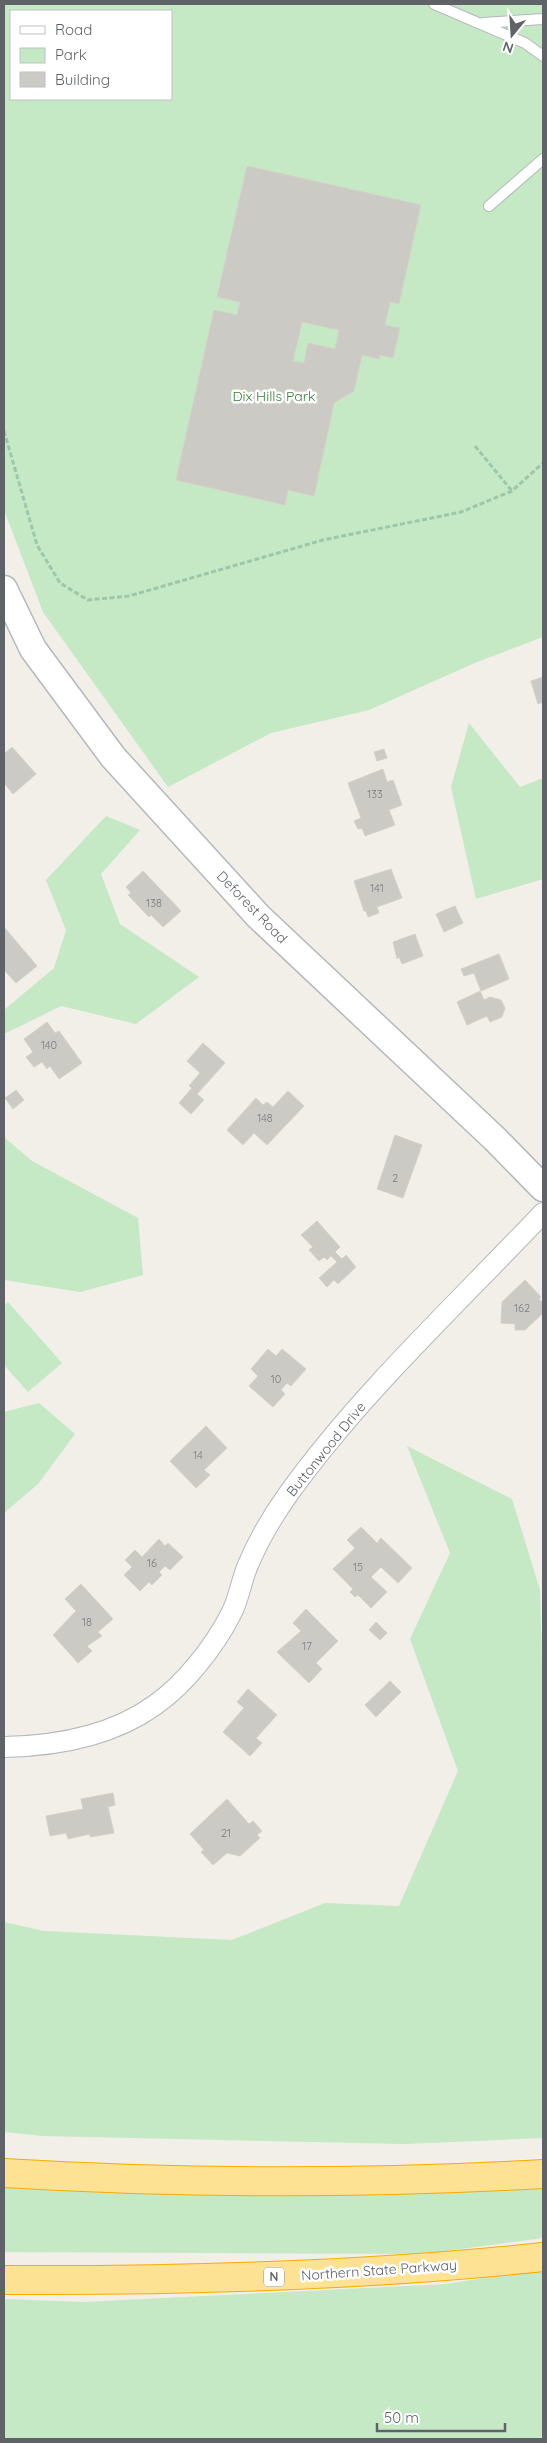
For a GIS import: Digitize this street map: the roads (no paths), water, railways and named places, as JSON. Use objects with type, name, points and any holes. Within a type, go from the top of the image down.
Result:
[{"type":"highway","points":[[4,2174],[271,2183],[406,2181],[543,2174]]},
{"type":"highway","name":"Northern State Parkway","points":[[4,2280],[186,2280],[313,2276],[543,2257]]},
{"type":"street","name":"Deforest Road","points":[[4,589],[33,649],[104,747],[258,916],[495,1139],[543,1188]]},
{"type":"street","name":"Buttonwood Drive","points":[[4,1747],[35,1746],[83,1737],[124,1724],[156,1705],[183,1679],[208,1651],[232,1613],[248,1565],[288,1494],[315,1459],[384,1380],[543,1213]]},
{"type":"lane","points":[[434,4],[525,43],[543,56]]},
{"type":"lane","points":[[482,23],[543,19]]},
{"type":"lane","points":[[489,206],[543,159]]},
{"type":"park label","name":"Dix Hills Park","points":[[274,396]]}]
